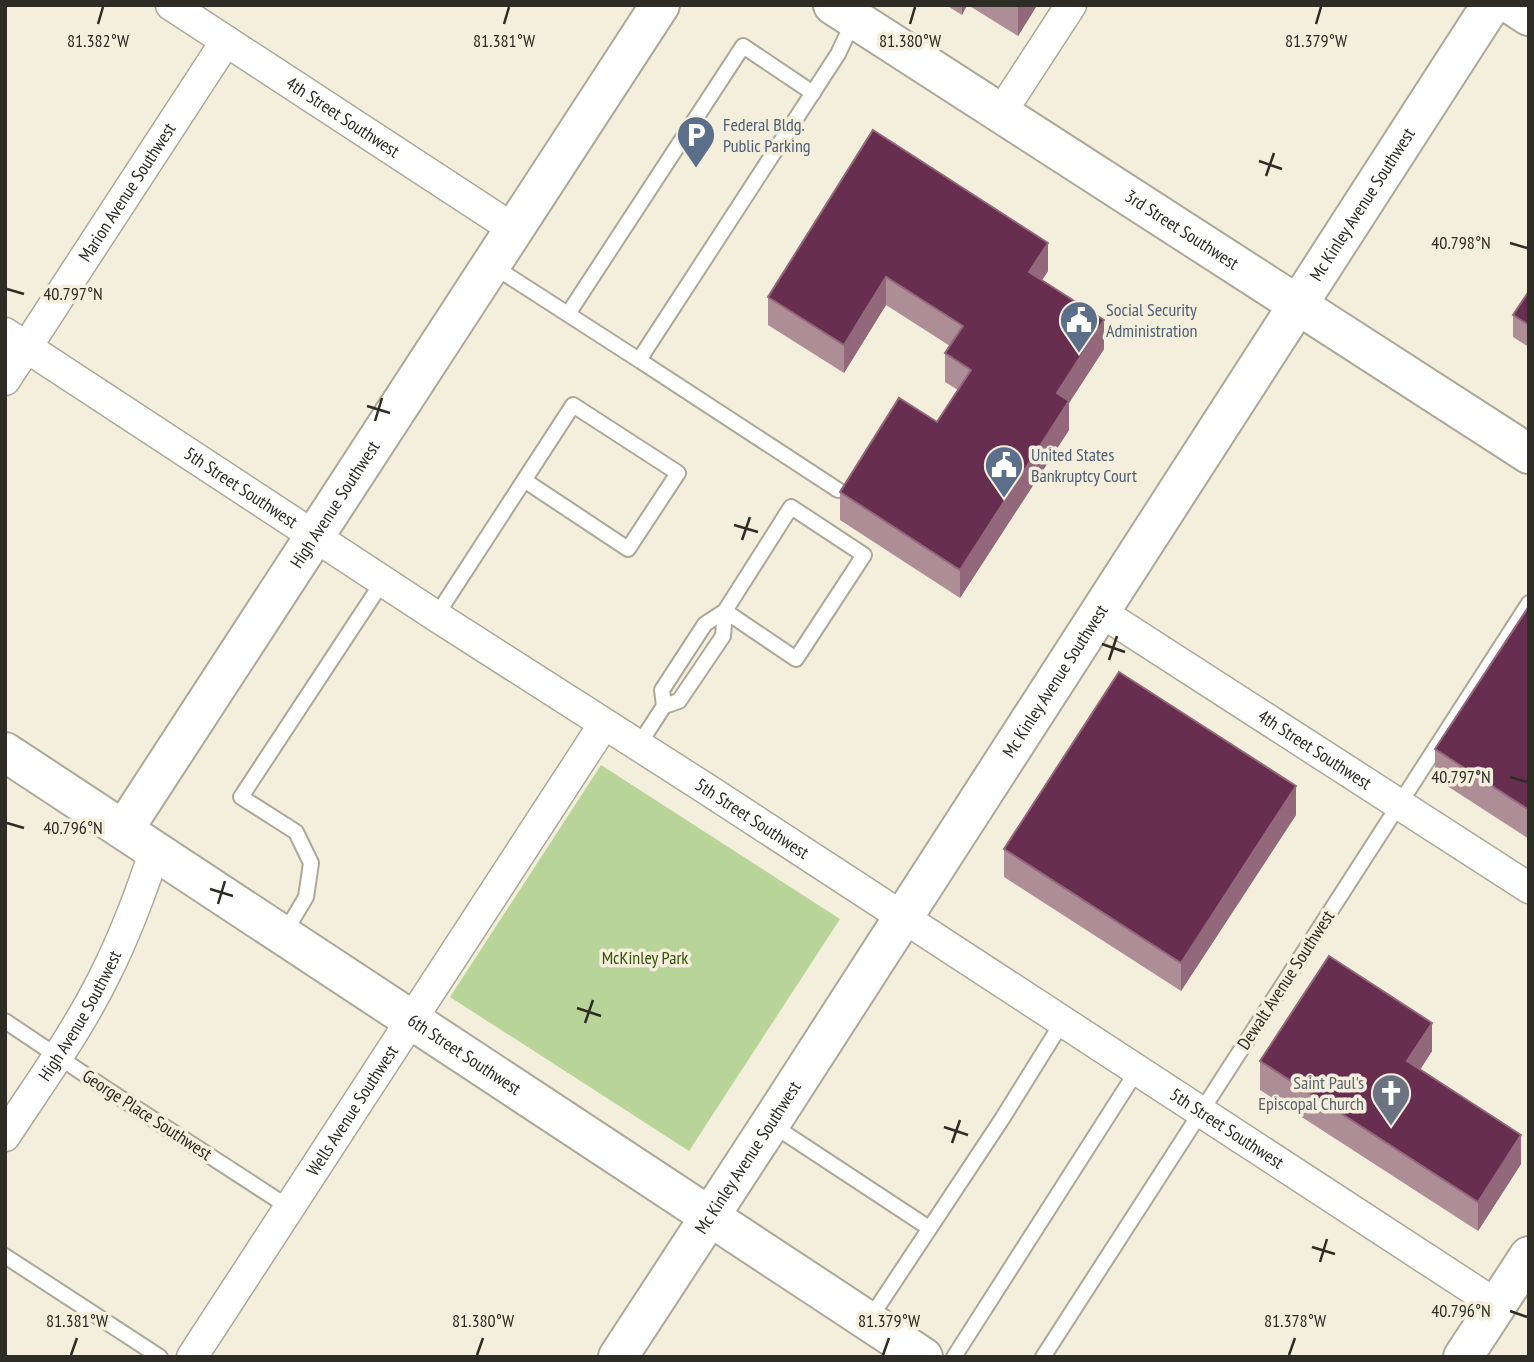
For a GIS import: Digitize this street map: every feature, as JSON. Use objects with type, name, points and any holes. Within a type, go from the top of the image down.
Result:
[{"type":"street","name":"4th Street Southwest","points":[[171,5],[515,230]]},
{"type":"street","name":"High Avenue Southwest","points":[[5,1136],[86,1011],[105,976],[134,911],[140,840],[315,537],[660,5]]},
{"type":"street","points":[[1000,114],[1071,5]]},
{"type":"street","name":"Mc Kinley Avenue Southwest","points":[[618,1357],[1491,5]]},
{"type":"street","points":[[1512,5],[1529,16]]},
{"type":"street","name":"3rd Street Southwest","points":[[850,10],[1000,114],[1529,454]]},
{"type":"street","name":"Marion Avenue Southwest","points":[[5,380],[16,340],[226,41]]},
{"type":"street","name":"5th Street Southwest","points":[[16,340],[1497,1305]]},
{"type":"street","name":"4th Street Southwest","points":[[1101,612],[1529,888]]},
{"type":"street","name":"Wells Avenue Southwest","points":[[192,1357],[604,724]]},
{"type":"street","name":"6th Street Southwest","points":[[5,752],[923,1357]]},
{"type":"street","points":[[1464,1357],[1529,1256]]},
{"type":"lane","points":[[639,360],[838,54],[850,10]]},
{"type":"lane","points":[[568,314],[743,46],[813,93]]},
{"type":"lane","points":[[492,265],[838,490]]},
{"type":"lane","points":[[436,616],[573,405],[678,473],[628,549],[524,481]]},
{"type":"lane","points":[[664,706],[662,690],[705,624],[725,611],[792,507],[864,555],[796,659],[725,611]]},
{"type":"lane","points":[[284,935],[306,897],[311,863],[296,832],[240,797],[383,581]]},
{"type":"lane","name":"Dewalt Avenue Southwest","points":[[1043,1357],[1529,603]]},
{"type":"lane","points":[[638,746],[664,706],[679,701],[717,646],[723,636],[725,611]]},
{"type":"lane","name":"George Place Southwest","points":[[5,1021],[290,1208]]},
{"type":"lane","points":[[869,1321],[1063,1021]]},
{"type":"lane","points":[[954,1357],[1138,1069]]},
{"type":"lane","points":[[770,1124],[929,1228]]},
{"type":"lane","points":[[5,1256],[159,1357]]},
{"type":"green space","name":"McKinley Park","points":[[601,765],[840,919],[689,1151],[450,997]]},
{"type":"building","points":[[873,130],[1048,243],[1029,272],[1104,320],[1057,393],[1069,401],[960,570],[840,492],[899,398],[937,422],[971,370],[945,353],[963,326],[886,277],[844,345],[768,297]]},
{"type":"building","points":[[1529,291],[1529,325],[1513,315]]},
{"type":"building","points":[[1529,606],[1529,810],[1435,749]]},
{"type":"building","points":[[1119,672],[1296,786],[1181,963],[1004,849]]},
{"type":"building","name":"Saint Paul's Episcopal Church","points":[[1329,956],[1432,1023],[1407,1061],[1521,1135],[1478,1202],[1260,1061]]},
{"type":"place","name":"Federal Bldg. Public Parking","points":[[696,169]]},
{"type":"place","name":"Social Security Administration","points":[[1079,354]]},
{"type":"place","name":"United States Bankruptcy Court","points":[[1004,499]]},
{"type":"place","name":"Saint Paul's Episcopal Church","points":[[1391,1127]]}]
